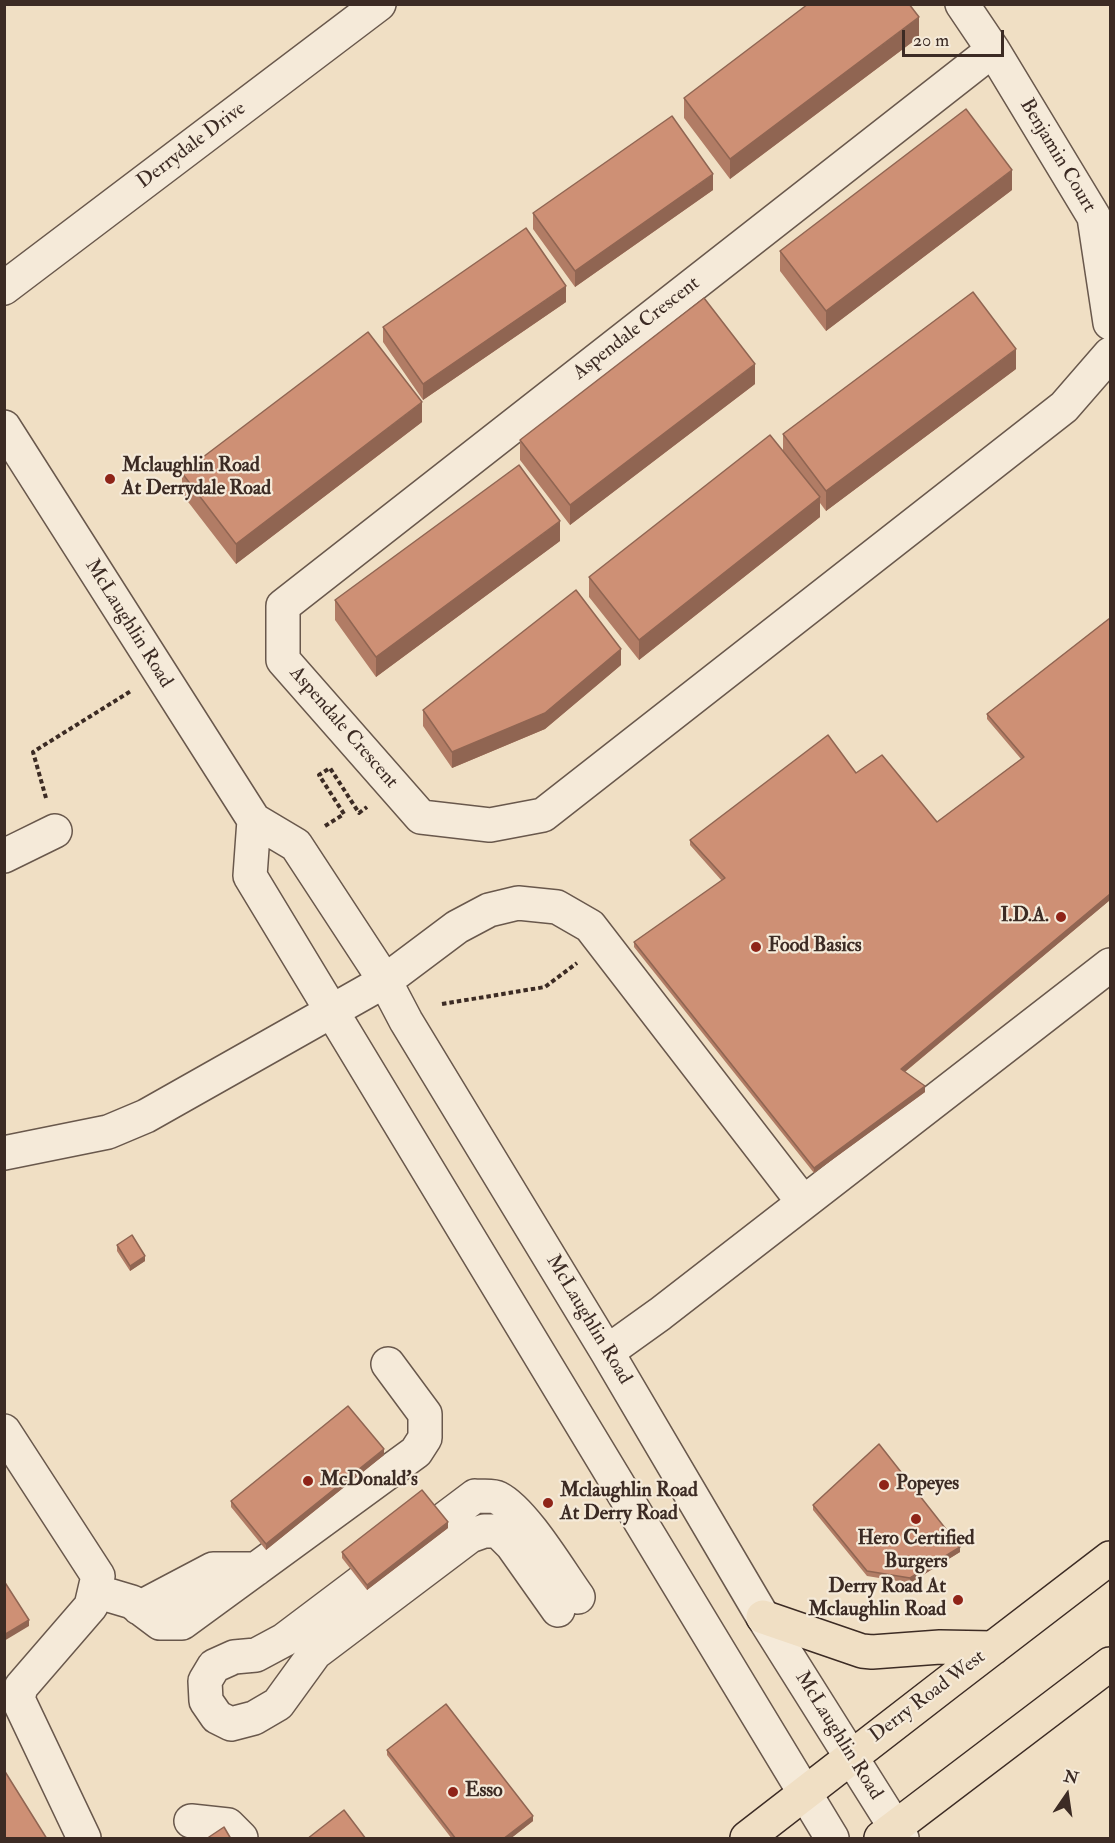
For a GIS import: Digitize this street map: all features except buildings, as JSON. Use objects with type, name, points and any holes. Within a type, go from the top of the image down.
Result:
[{"type":"main road","name":"Derry Road West","points":[[747,1839],[849,1757],[1110,1558]]},
{"type":"main road","points":[[763,1617],[862,1651],[940,1647],[993,1648]]},
{"type":"main road","points":[[893,1835],[1110,1664]]},
{"type":"street","name":"Derrydale Drive","points":[[4,288],[379,4]]},
{"type":"street","name":"Benjamin Court","points":[[962,4],[1094,217],[1110,323]]},
{"type":"street","name":"Aspendale Crescent","points":[[993,51],[283,606],[283,660],[421,817],[490,825],[543,814],[1064,407],[1110,354]]},
{"type":"street","name":"McLaughlin Road","points":[[4,427],[254,820],[296,845],[385,981],[406,1021],[608,1352],[893,1835]]},
{"type":"street","points":[[254,820],[250,876],[832,1839]]},
{"type":"street","points":[[4,856],[55,831]]},
{"type":"street","points":[[4,1153],[108,1132],[146,1116],[385,981],[457,927],[489,910],[518,903],[556,907],[590,927],[803,1202]]},
{"type":"street","points":[[608,1352],[1110,965]]},
{"type":"street","points":[[95,1591],[132,1602],[160,1623],[182,1623],[416,1452],[425,1438],[425,1414],[388,1364]]},
{"type":"street","points":[[4,1431],[98,1576],[92,1606],[21,1687],[18,1700],[84,1839]]},
{"type":"street","points":[[475,1496],[496,1497],[507,1504],[525,1524],[568,1603],[498,1531],[484,1531],[470,1536],[315,1653],[278,1704],[254,1718],[231,1724],[217,1717],[206,1701],[205,1681],[214,1666],[234,1657],[256,1655],[284,1640],[475,1496]]},
{"type":"street","points":[[191,1821],[228,1825],[241,1839]]},
{"type":"path","points":[[55,831],[33,752],[160,674]]},
{"type":"path","points":[[296,845],[344,814],[319,775],[330,768],[359,813],[395,788]]},
{"type":"path","points":[[442,1004],[545,987],[583,959]]},
{"type":"place","name":"Mclaughlin Road At Derrydale Road","points":[[110,479]]},
{"type":"place","name":"I.D.A.","points":[[1061,917]]},
{"type":"place","name":"Food Basics","points":[[756,947]]},
{"type":"place","name":"McDonald's","points":[[308,1481]]},
{"type":"place","name":"Popeyes","points":[[884,1485]]},
{"type":"place","name":"Mclaughlin Road At Derry Road","points":[[548,1503]]},
{"type":"place","name":"Hero Certified Burgers","points":[[916,1519]]},
{"type":"place","name":"Derry Road At Mclaughlin Road","points":[[958,1600]]},
{"type":"place","name":"Esso","points":[[453,1792]]}]
